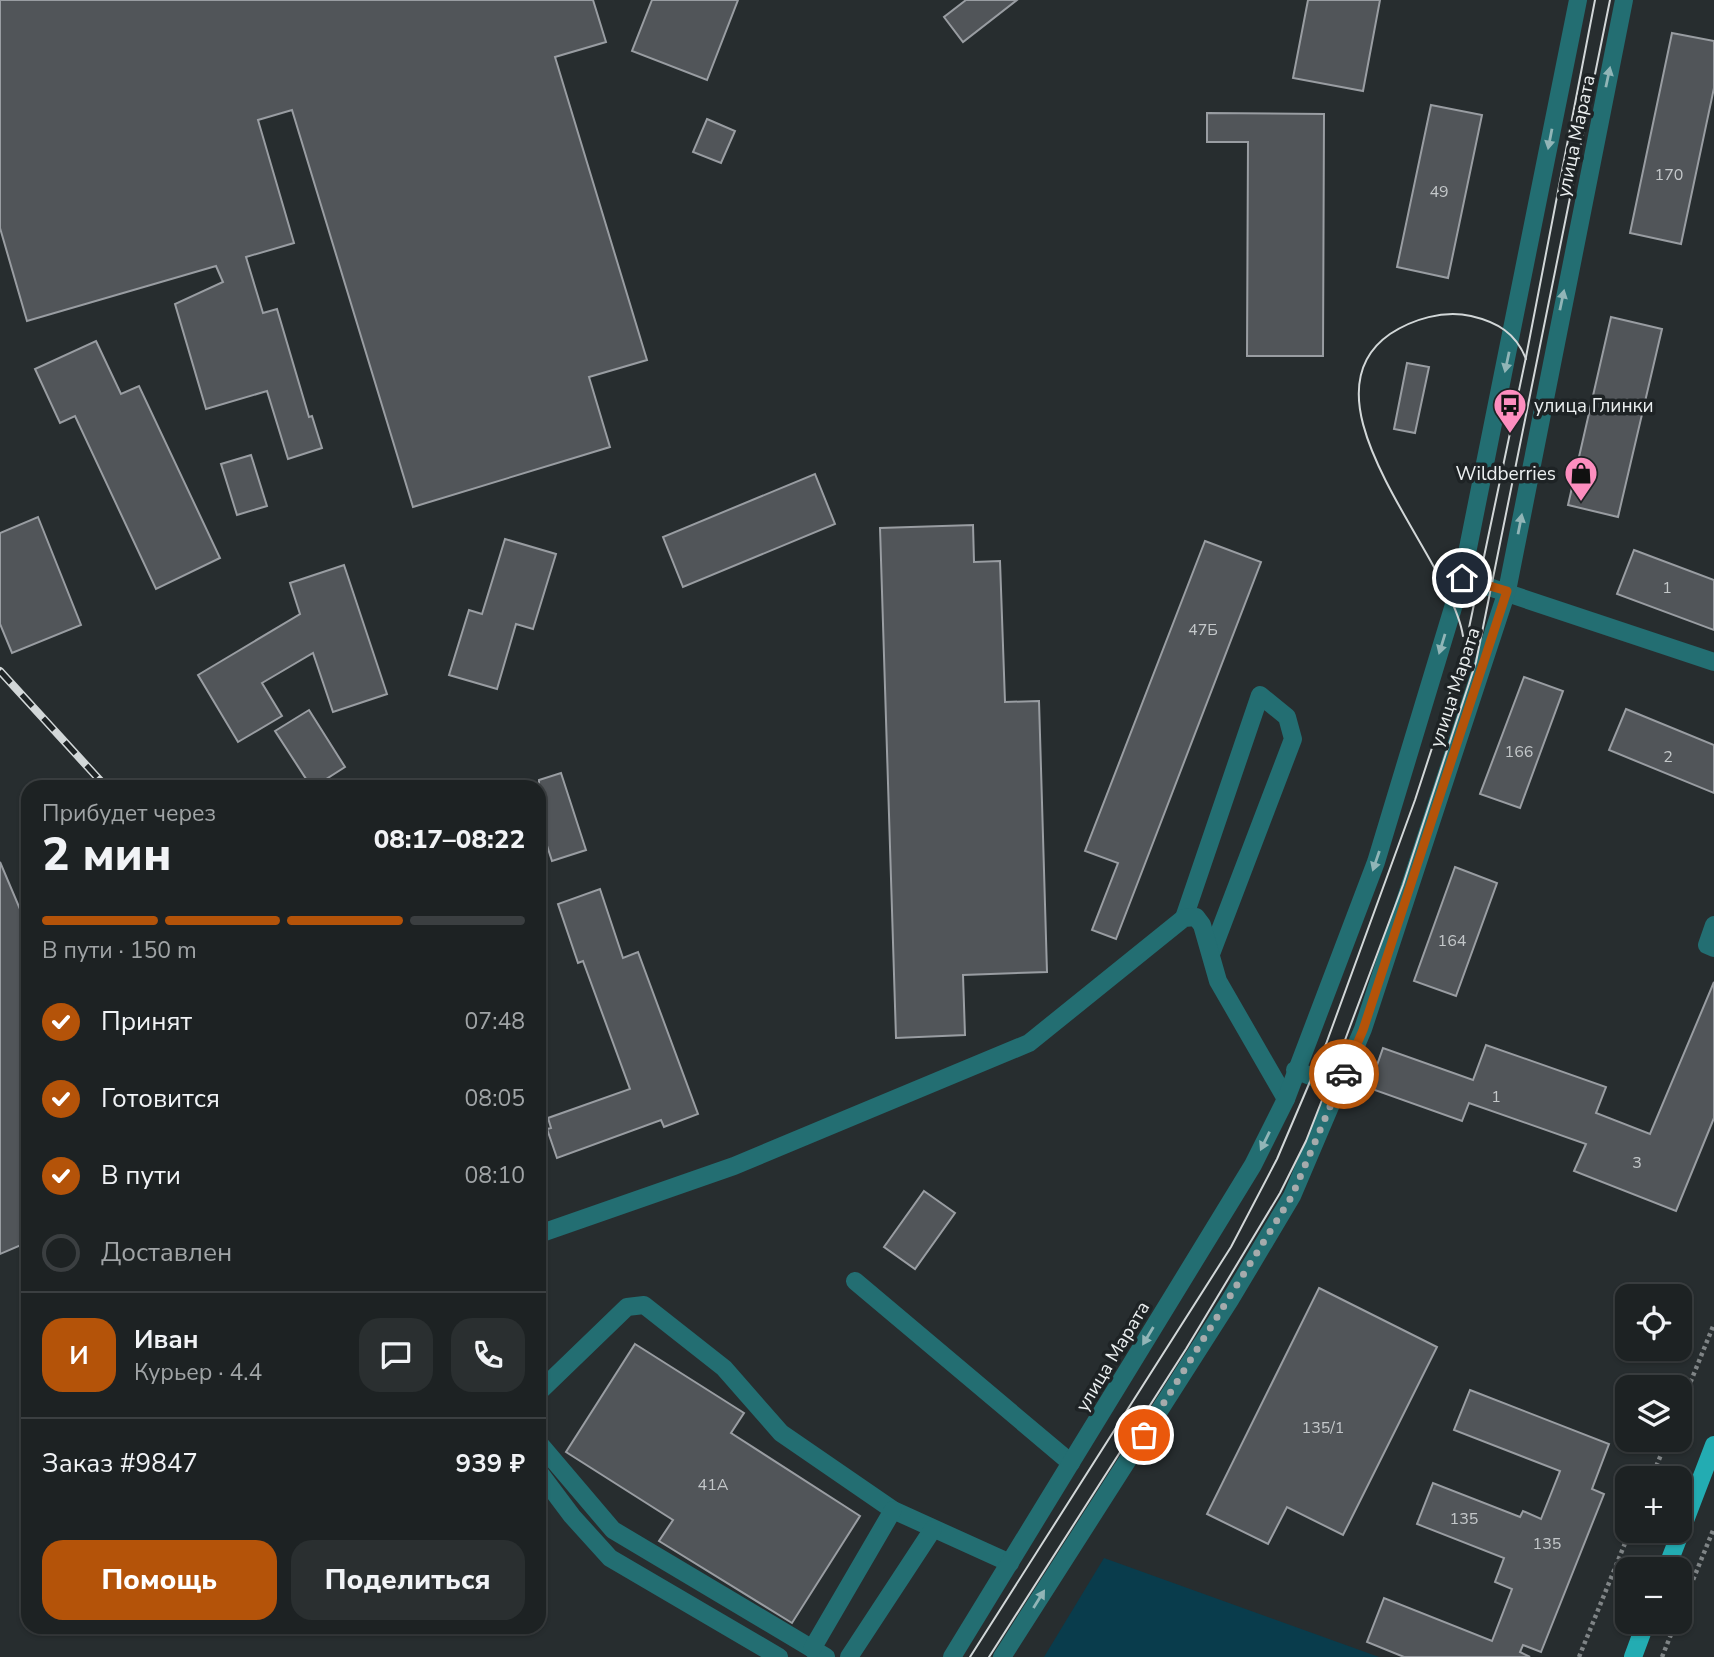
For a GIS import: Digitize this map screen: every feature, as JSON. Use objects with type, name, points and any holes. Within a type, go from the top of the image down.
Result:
[{"type":"main road","points":[[1671,1557],[1714,1446]]},
{"type":"main road","points":[[1633,1657],[1642,1634]]},
{"type":"street","name":"улица Марата","points":[[952,1657],[1253,1166],[1286,1099],[1376,862],[1462,578],[1577,0]]},
{"type":"street","name":"улица Марата","points":[[1002,1657],[1230,1300],[1292,1196],[1363,1030],[1507,591],[1624,0]]},
{"type":"street","points":[[1462,578],[1714,662]]},
{"type":"street","points":[[546,1232],[734,1166],[1030,1043],[1184,918],[1260,695],[1287,717],[1293,738],[1211,954]]},
{"type":"street","points":[[1184,918],[1196,917],[1202,925],[1218,981],[1286,1099]]},
{"type":"street","points":[[1714,925],[1707,945],[1714,948]]},
{"type":"street","points":[[1295,1070],[1339,1087]]},
{"type":"street","points":[[855,1281],[1070,1463]]},
{"type":"street","points":[[546,1385],[627,1307],[644,1306],[724,1368],[781,1433],[894,1510],[1010,1563]]},
{"type":"street","points":[[546,1451],[612,1530],[819,1653],[894,1510]]},
{"type":"street","points":[[546,1481],[572,1516],[610,1558],[779,1657]]},
{"type":"street","points":[[849,1657],[933,1529]]},
{"type":"path","points":[[1692,1378],[1714,1324]]},
{"type":"path","points":[[1692,1582],[1714,1528]]},
{"type":"path","points":[[1579,1657],[1625,1543]]},
{"type":"path","points":[[1662,1657],[1671,1634]]},
{"type":"shaded area","points":[[1104,1558],[1379,1657],[1044,1657]]},
{"type":"building","points":[[0,0],[593,0],[606,42],[555,57],[647,360],[589,377],[610,447],[413,507],[292,110],[258,120],[294,243],[246,257],[263,313],[277,309],[309,417],[312,416],[322,448],[288,459],[267,391],[206,409],[175,304],[223,282],[216,266],[27,321],[0,228]]},
{"type":"building","points":[[652,0],[738,0],[707,80],[632,51]]},
{"type":"building","points":[[966,0],[1017,0],[963,42],[944,17]]},
{"type":"building","points":[[1308,0],[1380,0],[1363,91],[1293,78]]},
{"type":"building","points":[[1672,33],[1714,41],[1714,88],[1681,244],[1630,233]]},
{"type":"building","points":[[1431,105],[1482,115],[1448,278],[1397,267]]},
{"type":"building","points":[[1207,113],[1324,114],[1323,356],[1247,356],[1248,142],[1207,142]]},
{"type":"building","points":[[707,119],[735,131],[721,163],[693,152]]},
{"type":"building","points":[[1611,317],[1662,329],[1618,517],[1568,505]]},
{"type":"building","points":[[96,341],[121,394],[139,386],[220,558],[156,589],[75,416],[60,423],[35,369]]},
{"type":"building","points":[[1407,363],[1429,367],[1415,433],[1394,429]]},
{"type":"building","points":[[251,455],[267,506],[237,515],[221,464]]},
{"type":"building","points":[[815,474],[835,524],[683,587],[663,537]]},
{"type":"building","points":[[38,517],[81,625],[12,653],[0,624],[0,533]]},
{"type":"building","points":[[973,525],[974,562],[1000,561],[1005,702],[1039,701],[1047,972],[963,975],[965,1035],[896,1038],[880,528]]},
{"type":"building","points":[[505,539],[556,554],[533,629],[516,624],[497,689],[449,675],[469,610],[482,614]]},
{"type":"building","points":[[1205,541],[1261,562],[1116,939],[1092,930],[1118,863],[1085,851]]},
{"type":"building","points":[[1634,550],[1714,580],[1714,630],[1617,594]]},
{"type":"building","points":[[344,565],[387,694],[333,712],[313,653],[262,683],[282,716],[238,742],[198,675],[300,614],[290,583]]},
{"type":"building","points":[[1524,677],[1563,691],[1520,808],[1480,794]]},
{"type":"building","points":[[1626,709],[1714,745],[1714,793],[1609,750]]},
{"type":"building","points":[[309,710],[345,767],[325,780],[307,780],[275,731]]},
{"type":"building","points":[[561,773],[586,850],[552,861],[546,843],[546,780],[539,780]]},
{"type":"building","points":[[0,862],[21,912],[21,1245],[0,1254]]},
{"type":"building","points":[[1455,867],[1497,883],[1456,996],[1414,981]]},
{"type":"building","points":[[600,889],[623,958],[638,952],[698,1114],[664,1127],[661,1120],[557,1158],[547,1129],[551,1128],[548,1118],[630,1089],[583,961],[578,963],[558,904]]},
{"type":"building","points":[[1714,982],[1714,1118],[1676,1211],[1574,1171],[1586,1144],[1469,1103],[1462,1121],[1369,1088],[1383,1048],[1473,1080],[1486,1045],[1606,1087],[1596,1113],[1650,1134]]},
{"type":"building","points":[[924,1191],[955,1213],[915,1269],[884,1247]]},
{"type":"building","points":[[1319,1288],[1437,1347],[1343,1535],[1287,1507],[1268,1544],[1207,1514]]},
{"type":"building","points":[[635,1344],[744,1413],[731,1433],[860,1516],[792,1623],[659,1541],[673,1520],[566,1452]]},
{"type":"building","points":[[1470,1390],[1609,1444],[1592,1489],[1604,1494],[1541,1652],[1523,1645],[1520,1652],[1530,1657],[1404,1657],[1367,1642],[1384,1598],[1492,1641],[1512,1589],[1495,1582],[1504,1558],[1417,1524],[1433,1483],[1520,1517],[1523,1511],[1541,1519],[1560,1471],[1454,1430]]},
{"type":"tram line","points":[[970,1657],[1231,1247],[1277,1159],[1326,1044],[1415,800],[1465,647],[1526,357],[1595,0]]},
{"type":"tram line","points":[[989,1657],[1186,1349],[1280,1193],[1306,1141],[1333,1072],[1403,885],[1476,662],[1610,0]]},
{"type":"tram line","points":[[1463,636],[1452,603],[1386,480],[1367,438],[1359,398],[1365,363],[1390,334],[1418,320],[1450,314],[1471,316],[1497,325],[1517,342],[1526,359]]},
{"type":"railway","points":[[0,671],[100,780]]},
{"type":"way so far","points":[[1144,1435],[1292,1196],[1344,1074]]},
{"type":"place","name":"улица Глинки","points":[[1510,435]]},
{"type":"place","name":"Wildberries","points":[[1581,503]]},
{"type":"route","points":[[1344,1074],[1363,1030],[1507,591],[1462,578]]}]
